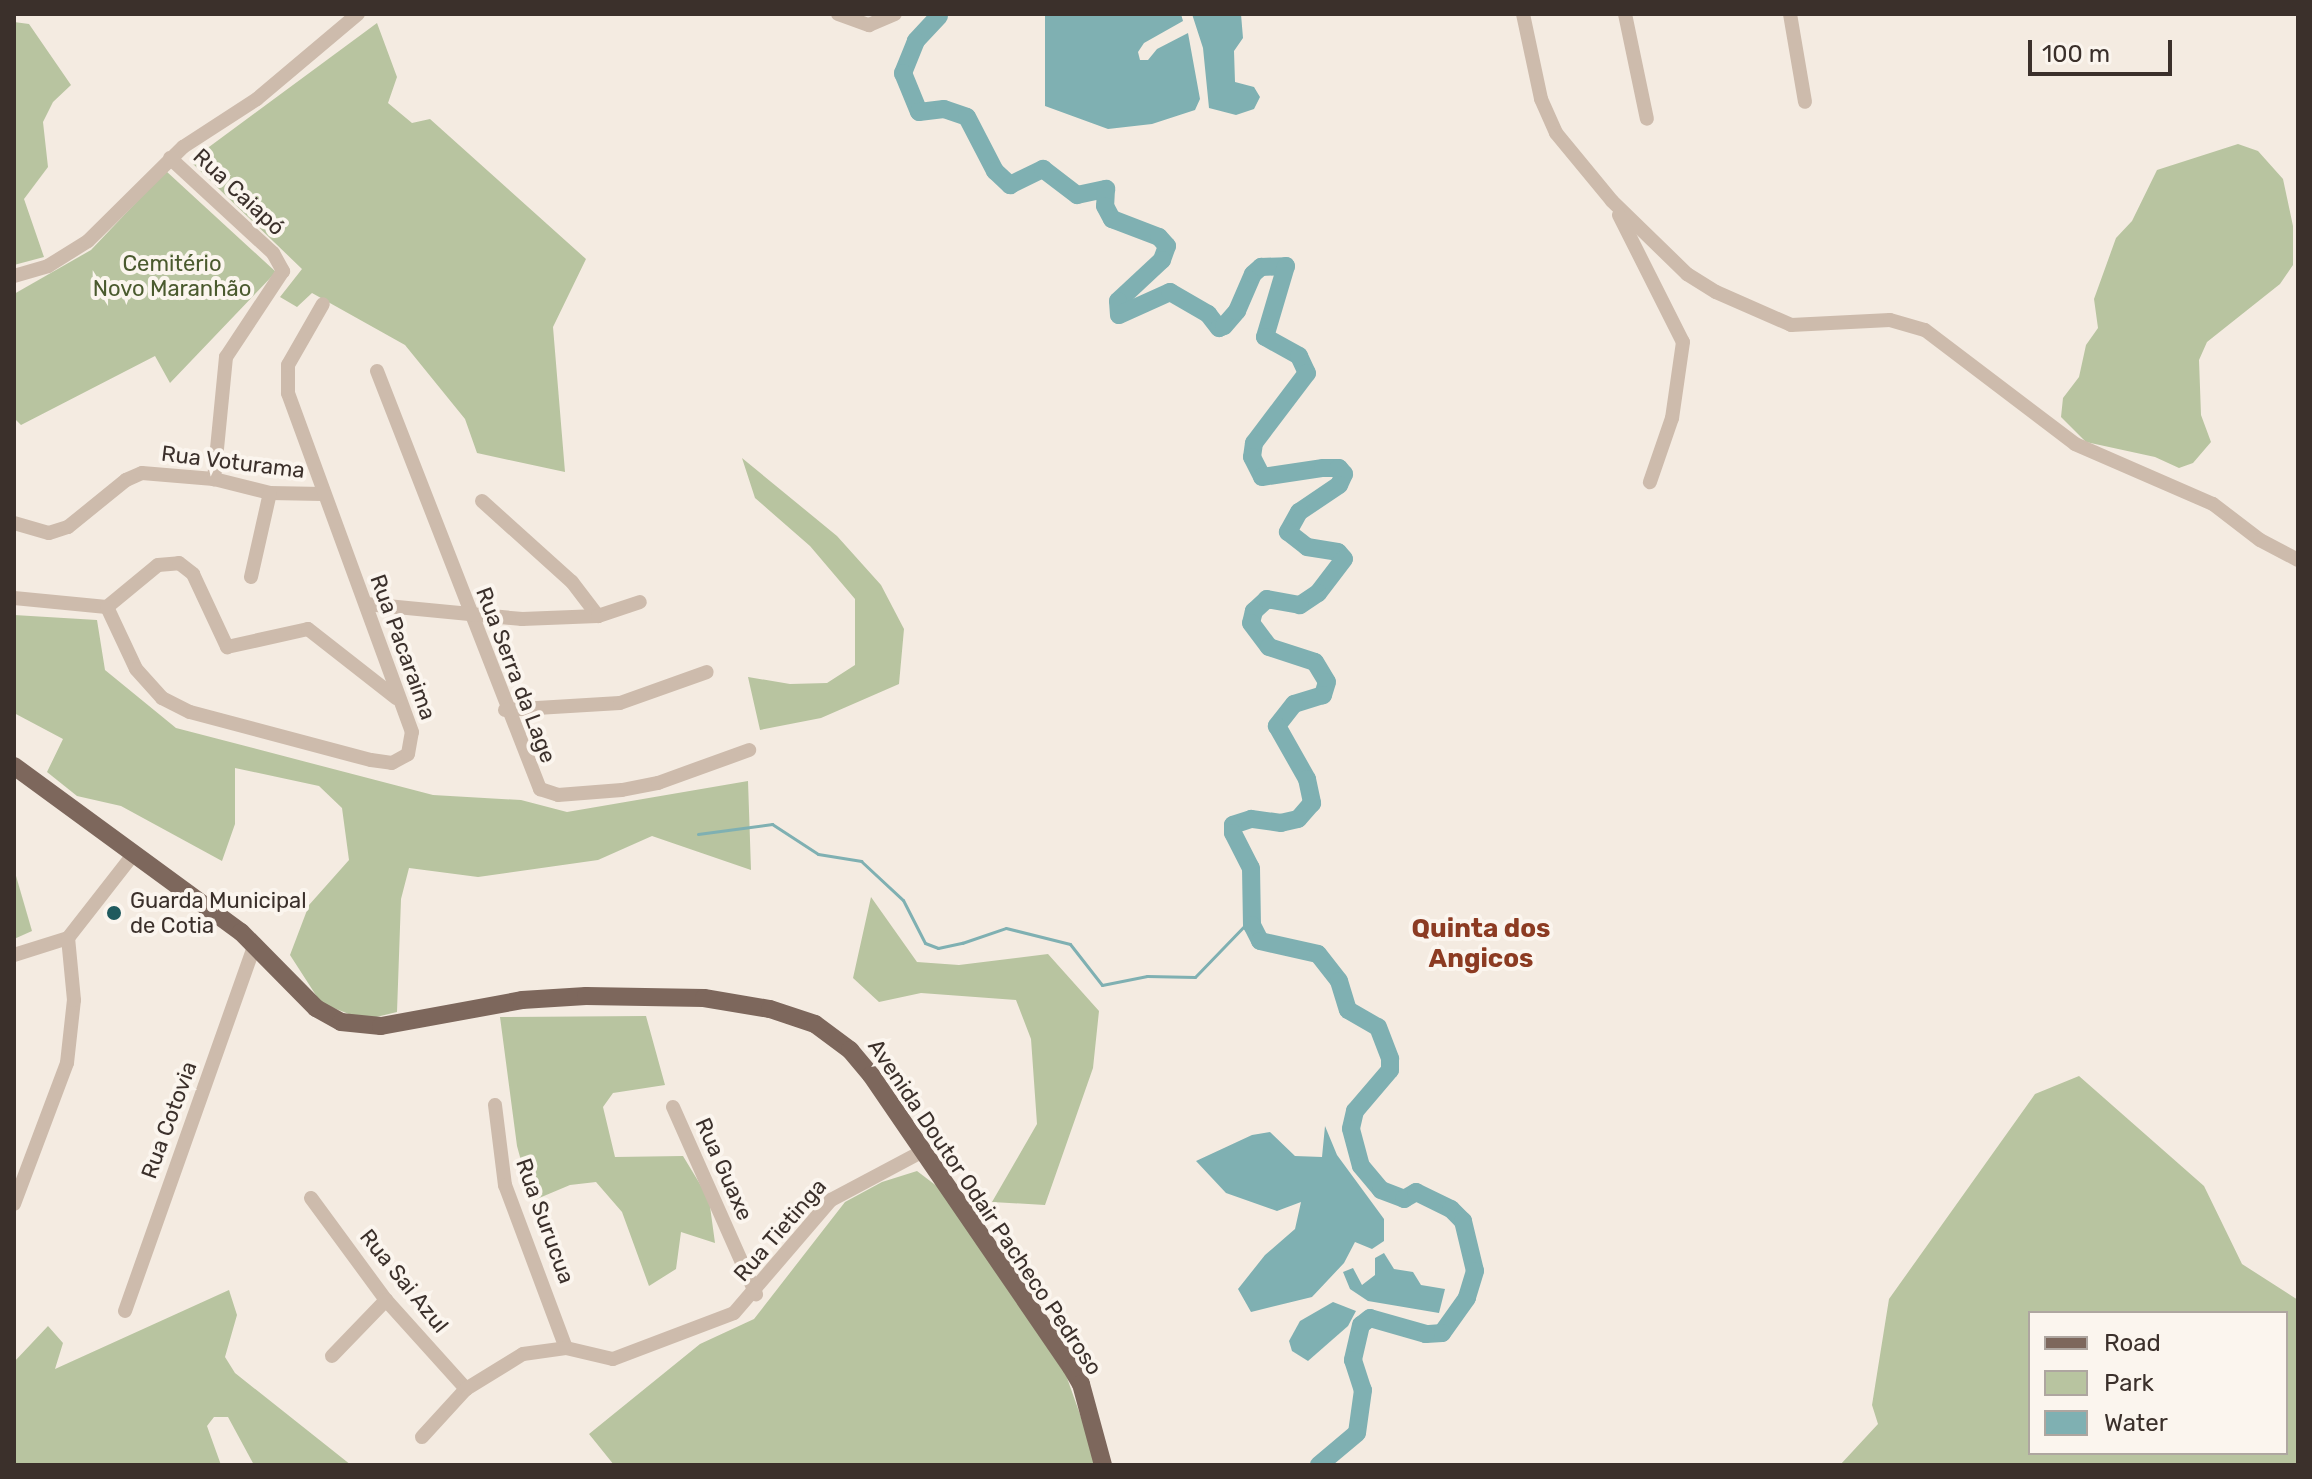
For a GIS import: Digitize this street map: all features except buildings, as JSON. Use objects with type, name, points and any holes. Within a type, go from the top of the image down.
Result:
[{"type":"main road","name":"Avenida Doutor Odair Pacheco Pedroso","points":[[14,766],[132,856],[255,943],[316,1008],[360,1026],[416,1021],[522,1000],[586,996],[704,998],[795,1017],[850,1050],[923,1151],[1081,1384],[1103,1465]]},
{"type":"street","points":[[14,276],[48,266],[88,241],[170,158],[257,99],[358,14]]},
{"type":"street","points":[[838,14],[869,25],[895,14]]},
{"type":"street","points":[[1523,14],[1548,118],[1612,201],[1676,265],[1716,292],[1791,325],[1890,320],[1925,330],[2075,444],[2213,504],[2260,540],[2298,560]]},
{"type":"street","points":[[1625,14],[1647,119]]},
{"type":"street","points":[[1790,14],[1805,102]]},
{"type":"street","name":"Rua Caiapó","points":[[170,158],[273,253],[283,271],[226,357],[214,479]]},
{"type":"street","points":[[1612,201],[1683,342],[1672,418],[1650,482]]},
{"type":"street","name":"Rua Pacaraima","points":[[107,607],[143,681],[162,698],[190,712],[392,763],[408,754],[412,741],[366,604],[323,494],[287,378],[295,350],[323,304]]},
{"type":"street","name":"Rua Serra da Lage","points":[[377,371],[532,780],[558,795],[658,783],[749,750]]},
{"type":"street","name":"Rua Voturama","points":[[14,523],[49,533],[68,527],[136,474],[214,479],[270,493],[323,494]]},
{"type":"street","points":[[251,577],[270,493]]},
{"type":"street","points":[[482,501],[572,582],[598,616]]},
{"type":"street","points":[[14,598],[107,607],[158,565],[179,563],[193,574],[227,647],[308,629],[397,698]]},
{"type":"street","points":[[366,604],[471,617],[598,616],[640,602]]},
{"type":"street","points":[[354,662],[377,642]]},
{"type":"street","points":[[505,710],[620,703],[707,672]]},
{"type":"street","points":[[14,955],[68,938],[132,856]]},
{"type":"street","points":[[14,1204],[67,1063],[74,1000],[68,938]]},
{"type":"street","name":"Rua Cotovia","points":[[125,1311],[255,943]]},
{"type":"street","name":"Rua Surucua","points":[[495,1105],[505,1185],[566,1348]]},
{"type":"street","name":"Rua Guaxe","points":[[673,1107],[756,1294]]},
{"type":"street","name":"Rua Tietinga","points":[[422,1437],[466,1389],[523,1354],[566,1348],[596,1358],[629,1356],[734,1313],[756,1294],[819,1212],[845,1188],[923,1151]]},
{"type":"street","name":"Rua Sai Azul","points":[[311,1198],[386,1300],[466,1389]]},
{"type":"street","points":[[332,1356],[386,1300]]},
{"type":"green space","points":[[14,22],[29,24],[71,85],[53,102],[43,122],[48,167],[24,199],[44,257],[14,265]]},
{"type":"green space","points":[[377,23],[397,77],[388,103],[412,123],[430,119],[586,259],[553,327],[565,472],[477,453],[465,419],[405,345],[312,293],[297,307],[280,297],[302,269],[190,161]]},
{"type":"green space","points":[[2238,144],[2258,151],[2283,179],[2293,226],[2293,265],[2280,284],[2207,342],[2199,360],[2201,415],[2211,442],[2193,463],[2179,468],[2155,457],[2086,442],[2061,417],[2063,398],[2079,377],[2086,345],[2098,328],[2094,299],[2116,238],[2132,221],[2157,170]]},
{"type":"green space","name":"Cemitério Novo Maranhão","points":[[166,171],[276,272],[170,383],[155,356],[21,425],[14,418],[14,294],[91,250]]},
{"type":"green space","points":[[742,458],[837,536],[881,585],[904,629],[899,684],[821,718],[760,730],[748,677],[790,684],[827,683],[855,665],[855,599],[810,546],[755,498]]},
{"type":"green space","points":[[14,615],[97,620],[105,670],[176,728],[433,795],[521,800],[567,812],[748,781],[751,870],[652,836],[598,860],[478,877],[409,868],[401,899],[397,1012],[364,1020],[321,1003],[290,955],[309,905],[349,860],[342,808],[319,786],[235,768],[235,824],[222,861],[121,806],[77,796],[47,772],[63,739],[14,713]]},
{"type":"green space","points":[[14,869],[32,931],[14,939]]},
{"type":"green space","points":[[871,897],[917,962],[959,965],[1048,954],[1099,1011],[1093,1068],[1045,1205],[992,1202],[1037,1124],[1031,1039],[1016,1000],[921,993],[879,1002],[853,978]]},
{"type":"green space","points":[[646,1016],[665,1085],[613,1093],[603,1107],[615,1157],[683,1156],[709,1199],[715,1243],[681,1232],[676,1269],[649,1286],[622,1212],[596,1182],[570,1185],[532,1201],[517,1146],[500,1017]]},
{"type":"green space","points":[[2079,1076],[2204,1186],[2242,1264],[2298,1300],[2298,1465],[1840,1465],[1878,1424],[1872,1405],[1889,1299],[2035,1094]]},
{"type":"green space","points":[[917,1171],[938,1187],[1066,1375],[1098,1465],[614,1465],[589,1434],[700,1344],[754,1319],[845,1202],[882,1182]]},
{"type":"green space","points":[[229,1290],[237,1315],[225,1357],[235,1373],[351,1465],[254,1465],[228,1417],[214,1417],[207,1426],[221,1465],[14,1465],[14,1362],[48,1326],[63,1343],[55,1369]]},
{"type":"water","points":[[1045,14],[1181,14],[1183,21],[1144,43],[1138,52],[1140,60],[1148,60],[1157,49],[1188,33],[1200,99],[1195,110],[1152,124],[1108,129],[1045,106]]},
{"type":"water","points":[[1192,14],[1241,14],[1243,38],[1234,51],[1235,82],[1254,87],[1260,97],[1254,109],[1236,115],[1209,108],[1203,48]]},
{"type":"water","points":[[1325,1126],[1337,1155],[1384,1219],[1384,1241],[1372,1249],[1355,1242],[1344,1263],[1312,1297],[1251,1312],[1238,1289],[1265,1255],[1295,1229],[1301,1202],[1277,1211],[1226,1193],[1196,1161],[1252,1135],[1270,1132],[1295,1156],[1322,1157]]},
{"type":"water","points":[[1384,1253],[1394,1269],[1413,1272],[1421,1285],[1445,1289],[1439,1313],[1368,1301],[1350,1289],[1343,1272],[1353,1268],[1362,1285],[1375,1275],[1375,1258]]},
{"type":"water","points":[[1333,1302],[1356,1311],[1348,1326],[1308,1361],[1292,1351],[1289,1341],[1300,1321]]},
{"type":"waterway","points":[[939,16],[916,41],[903,73],[919,112],[944,109],[967,117],[995,171],[1010,185],[1043,169],[1077,195],[1106,189],[1105,206],[1112,219],[1159,237],[1167,246],[1162,260],[1118,301],[1119,315],[1170,292],[1208,314],[1219,328],[1237,311],[1253,274],[1261,267],[1286,266],[1265,337],[1299,356],[1307,373],[1254,443],[1252,457],[1262,477],[1323,468],[1339,468],[1344,474],[1339,485],[1299,512],[1288,532],[1307,547],[1338,552],[1344,559],[1318,593],[1300,605],[1267,599],[1254,611],[1251,623],[1269,647],[1315,662],[1327,682],[1323,695],[1294,704],[1277,726],[1307,779],[1312,803],[1298,819],[1281,823],[1251,819],[1233,825],[1233,833],[1251,868],[1252,925],[1260,941],[1318,954],[1339,981],[1348,1010],[1378,1027],[1390,1059],[1390,1070],[1355,1111],[1351,1129],[1361,1166],[1381,1190],[1404,1199],[1416,1192],[1451,1209],[1463,1221],[1475,1271],[1467,1298],[1442,1333],[1426,1334],[1370,1318],[1361,1325],[1353,1360],[1363,1390],[1357,1433],[1319,1465]]},
{"type":"waterway","points":[[698,834],[772,824],[818,854],[861,861],[903,900],[925,943],[938,948],[1006,928],[1070,944],[1102,985],[1147,976],[1195,977],[1253,917]]},
{"type":"place","name":"Guarda Municipal de Cotia","points":[[114,913]]},
{"type":"district","name":"Quinta dos Angicos","points":[[1481,944]]}]
